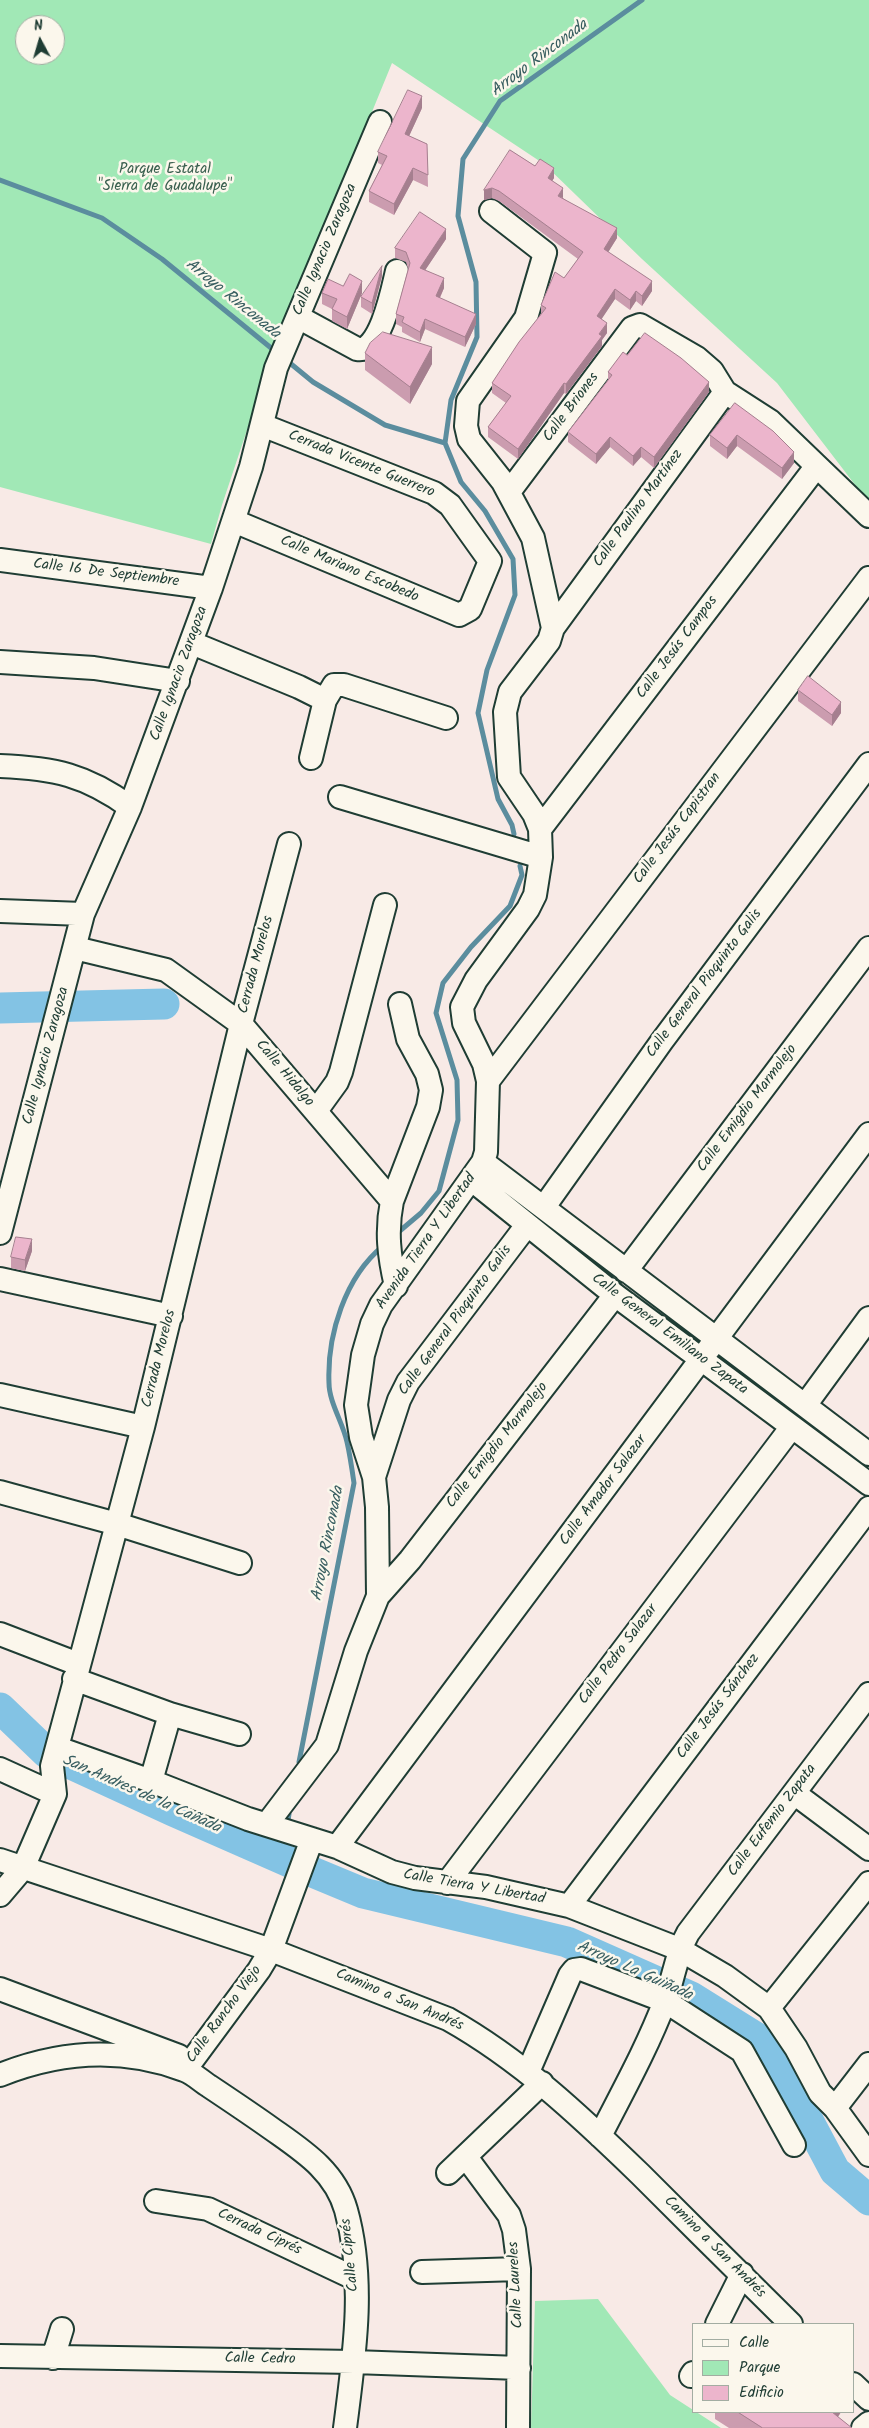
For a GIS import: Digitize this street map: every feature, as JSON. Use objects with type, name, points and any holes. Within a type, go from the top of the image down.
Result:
[{"type":"street","name":"Calle Ignacio Zaragoza","points":[[0,1233],[83,914],[130,807],[192,644],[234,521],[262,425],[276,368],[380,122]]},
{"type":"street","points":[[491,211],[545,253],[526,318],[467,404],[466,432],[469,439],[509,492],[534,538],[553,628]]},
{"type":"street","points":[[298,316],[356,349],[366,348],[373,344],[391,299],[397,270]]},
{"type":"street","name":"Calle Briones","points":[[509,492],[637,325],[642,325],[697,358],[712,371],[725,392]]},
{"type":"street","points":[[725,392],[770,422],[869,516]]},
{"type":"street","name":"Calle Paulino Martínez","points":[[553,628],[725,392]]},
{"type":"street","name":"Cerrada Vicente Guerrero","points":[[262,425],[434,494],[450,504],[490,561],[470,609],[464,614]]},
{"type":"street","name":"Calle Jesús Campos","points":[[540,829],[816,467]]},
{"type":"street","name":"Calle Mariano Escobedo","points":[[234,521],[453,614],[464,614]]},
{"type":"street","name":"Calle 16 De Septiembre","points":[[0,560],[211,588]]},
{"type":"street","name":"Calle Jesús Capistran","points":[[488,1081],[869,578]]},
{"type":"street","name":"Avenida Tierra Y Libertad","points":[[267,1824],[331,1737],[356,1651],[378,1596],[377,1507],[374,1477],[362,1437],[356,1405],[363,1355],[372,1324],[381,1305],[478,1171],[487,1134],[488,1081],[484,1064],[464,1023],[463,1000],[532,903],[541,857],[540,829],[534,814],[509,777],[505,712],[510,692],[549,641],[553,628]]},
{"type":"street","points":[[192,644],[299,687],[325,700]]},
{"type":"street","points":[[0,662],[94,668],[178,681]]},
{"type":"street","points":[[311,758],[325,700],[332,686],[344,685],[446,718]]},
{"type":"street","name":"Calle General Pioquinto Galis","points":[[544,1207],[662,1041],[869,764]]},
{"type":"street","points":[[0,766],[68,774],[95,784],[130,807]]},
{"type":"street","points":[[340,797],[541,857]]},
{"type":"street","name":"Cerrada Morelos","points":[[0,1895],[23,1868],[55,1794],[56,1756],[76,1672],[143,1427],[241,1024],[289,844]]},
{"type":"street","points":[[316,1111],[337,1082],[341,1072],[385,905]]},
{"type":"street","points":[[0,911],[83,914]]},
{"type":"street","name":"Calle Hidalgo","points":[[75,948],[166,970],[241,1024],[392,1201]]},
{"type":"street","name":"Calle Emigdio Marmolejo","points":[[626,1271],[869,948]]},
{"type":"street","points":[[396,1286],[390,1261],[387,1233],[392,1201],[428,1107],[431,1090],[427,1074],[408,1040],[400,1004]]},
{"type":"street","name":"Calle Amador Salazar","points":[[337,1847],[702,1361],[869,1134]]},
{"type":"street","name":"Calle General Emiliano Zapata","points":[[478,1171],[544,1207],[717,1340],[806,1404],[869,1454]]},
{"type":"street","name":"Calle General Emiliano Zapata","points":[[478,1171],[527,1225],[702,1361],[869,1484]]},
{"type":"street","name":"Calle General Pioquinto Galis","points":[[374,1477],[396,1407],[408,1382],[527,1225]]},
{"type":"street","points":[[0,1279],[171,1316]]},
{"type":"street","name":"Calle Emigdio Marmolejo","points":[[378,1596],[410,1560],[615,1295]]},
{"type":"street","points":[[806,1404],[869,1318]]},
{"type":"street","points":[[0,1395],[143,1427]]},
{"type":"street","name":"Calle Pedro Salazar","points":[[447,1883],[791,1428]]},
{"type":"street","points":[[0,1492],[117,1524],[240,1563]]},
{"type":"street","name":"Calle Jesús Sánchez","points":[[569,1906],[869,1508]]},
{"type":"street","points":[[0,1634],[76,1672],[170,1714],[239,1734]]},
{"type":"street","name":"Calle Eufemio Zapata","points":[[600,2136],[645,2047],[666,1999],[677,1959],[688,1933],[869,1694]]},
{"type":"street","points":[[151,1781],[170,1714]]},
{"type":"street","name":"Calle Tierra Y Libertad","points":[[56,1756],[151,1781],[248,1819],[337,1847],[392,1872],[447,1883],[486,1887],[569,1906],[677,1959],[725,1976],[768,2008],[796,2048],[820,2093],[835,2108],[869,2155]]},
{"type":"street","points":[[0,1769],[55,1794]]},
{"type":"street","points":[[794,1793],[869,1849]]},
{"type":"street","name":"Calle Rancho Viejo","points":[[0,2075],[47,2059],[106,2053],[189,2065],[272,1950],[312,1838]]},
{"type":"street","name":"Camino a San Andrés","points":[[0,1860],[272,1950],[448,2018],[503,2052],[535,2078],[600,2136],[790,2323]]},
{"type":"street","points":[[768,2008],[869,1883]]},
{"type":"street","points":[[448,2173],[466,2157],[535,2078],[570,1975],[574,1970],[582,1969],[666,1999],[742,2051],[794,2145]]},
{"type":"street","points":[[0,1989],[189,2065]]},
{"type":"street","points":[[835,2108],[869,2064]]},
{"type":"street","name":"Calle Ciprés","points":[[189,2065],[324,2168],[336,2186],[346,2210],[356,2279],[354,2362],[345,2428]]},
{"type":"street","name":"Calle Laureles","points":[[466,2157],[508,2215],[514,2230],[519,2269],[518,2428]]},
{"type":"street","name":"Cerrada Ciprés","points":[[156,2201],[208,2209],[356,2279]]},
{"type":"street","points":[[422,2272],[519,2269]]},
{"type":"street","points":[[718,2323],[742,2274]]},
{"type":"street","points":[[53,2358],[62,2329]]},
{"type":"street","name":"Calle Cedro","points":[[0,2356],[354,2362],[519,2368]]},
{"type":"street","points":[[854,2385],[869,2399]]},
{"type":"street","points":[[863,2428],[869,2423]]},
{"type":"green space","name":"Parque Estatal \"Sierra de Guadalupe\"","points":[[0,0],[869,0],[869,503],[777,383],[642,259],[544,164],[392,63],[270,361],[211,544],[0,487]]},
{"type":"green space","points":[[598,2299],[670,2395],[692,2409],[692,2413],[698,2413],[721,2428],[531,2428],[535,2301]]},
{"type":"building","points":[[408,90],[422,96],[405,134],[427,144],[428,175],[413,168],[394,204],[369,191],[387,156],[378,152]]},
{"type":"building","points":[[510,150],[535,166],[540,159],[554,168],[548,178],[563,188],[558,196],[617,228],[604,249],[652,281],[642,296],[636,291],[630,300],[615,289],[597,316],[607,323],[599,334],[602,336],[566,384],[564,383],[518,449],[488,427],[511,396],[492,383],[519,342],[546,308],[541,305],[555,272],[564,278],[583,252],[499,191],[492,188],[484,190]]},
{"type":"building","points":[[420,212],[446,229],[420,268],[444,278],[436,296],[476,314],[465,337],[425,319],[420,332],[402,322],[404,317],[396,314],[410,263],[406,252],[395,248]]},
{"type":"building","points":[[382,266],[372,303],[361,297]]},
{"type":"building","points":[[350,274],[362,281],[347,317],[332,309],[337,299],[322,293],[328,279],[343,286]]},
{"type":"building","points":[[383,332],[432,347],[410,387],[365,353],[370,343]]},
{"type":"building","points":[[645,333],[681,358],[709,382],[654,457],[641,447],[633,456],[610,437],[596,454],[568,432],[612,375],[608,372],[623,352],[627,355]]},
{"type":"building","points":[[735,403],[773,431],[794,452],[782,468],[737,435],[727,448],[710,435]]},
{"type":"building","points":[[808,676],[841,702],[832,715],[798,690]]},
{"type":"building","points":[[16,1237],[32,1239],[25,1260],[11,1257]]},
{"type":"building","points":[[740,2413],[833,2413],[852,2428],[763,2428]]},
{"type":"waterway","name":"Arroyo Rinconada","points":[[514,834],[512,825],[498,799],[478,713],[487,670],[515,595],[513,559],[485,511],[461,482],[445,443],[451,400],[477,337],[476,282],[458,216],[463,159],[500,101],[642,0]]},
{"type":"waterway","name":"Arroyo Rinconada","points":[[0,180],[102,218],[162,259],[276,352]]},
{"type":"waterway","name":"Arroyo Rinconada","points":[[285,359],[313,382],[385,425],[445,443]]},
{"type":"waterway","name":"Arroyo Rinconada","points":[[395,1235],[421,1213],[439,1191],[458,1120],[457,1080],[436,1013],[443,983],[471,947],[510,906],[522,875],[520,866]]},
{"type":"waterway","points":[[0,1001],[54,1002]]},
{"type":"waterway","name":"San Andres de la Cañada","points":[[65,1002],[164,1004]]},
{"type":"waterway","name":"San Andres de la Cañada","points":[[0,1008],[164,1004]]},
{"type":"waterway","name":"Arroyo Rinconada","points":[[299,1762],[354,1483],[347,1442],[330,1390],[329,1365],[331,1346],[341,1308],[349,1290],[358,1274],[383,1246]]},
{"type":"waterway","name":"San Andres de la Cañada","points":[[0,1708],[47,1753],[294,1864]]},
{"type":"waterway","name":"Arroyo Rinconada","points":[[287,1826],[289,1814]]},
{"type":"waterway","name":"Arroyo Rinconada","points":[[281,1858],[285,1837]]},
{"type":"waterway","name":"Arroyo La Guiñada","points":[[310,1871],[363,1893],[567,1942],[691,1997],[768,2045],[835,2171],[869,2200]]}]
